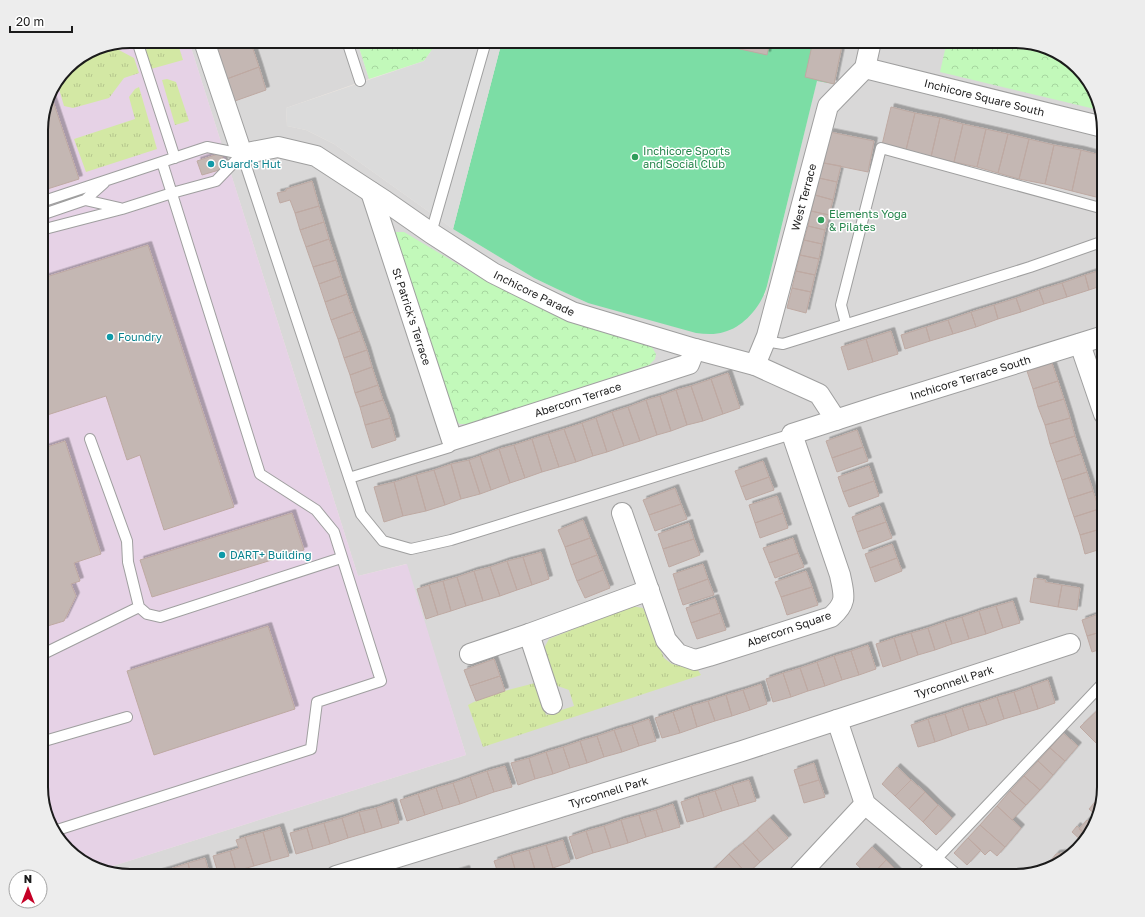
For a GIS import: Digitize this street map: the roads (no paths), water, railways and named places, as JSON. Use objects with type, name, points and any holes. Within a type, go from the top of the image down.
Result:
[{"type":"street","points":[[206,48],[242,154]]},
{"type":"street","points":[[865,68],[869,48]]},
{"type":"street","name":"Inchicore Square South","points":[[865,68],[1097,126]]},
{"type":"street","name":"West Terrace","points":[[754,365],[765,341],[828,106],[865,68]]},
{"type":"street","name":"Inchicore Parade","points":[[242,154],[278,147],[316,156],[431,233],[494,273],[521,287],[572,312],[754,365],[819,394],[836,420]]},
{"type":"street","name":"St Patrick's Terrace","points":[[371,192],[452,440]]},
{"type":"street","name":"Inchicore Terrace South","points":[[836,420],[1097,338]]},
{"type":"street","points":[[1080,344],[1097,394]]},
{"type":"street","name":"Abercorn Terrace","points":[[452,440],[689,364],[695,349]]},
{"type":"street","points":[[792,434],[836,420]]},
{"type":"street","name":"Abercorn Square","points":[[622,513],[666,640],[678,654],[695,660],[831,617],[840,610],[844,597],[840,575],[792,434]]},
{"type":"street","points":[[470,654],[648,590]]},
{"type":"street","points":[[529,634],[552,704]]},
{"type":"street","name":"Tyrconnell Park","points":[[385,869],[719,758],[1070,644]]},
{"type":"street","points":[[838,720],[865,804],[942,869]]},
{"type":"street","points":[[805,869],[865,804]]},
{"type":"lane","points":[[139,48],[175,158]]},
{"type":"lane","points":[[349,48],[360,81]]},
{"type":"lane","points":[[431,233],[484,48]]},
{"type":"lane","points":[[48,200],[207,147],[242,154]]},
{"type":"lane","points":[[846,324],[841,305],[881,148],[1097,207]]},
{"type":"lane","points":[[48,228],[122,209],[216,181],[242,154]]},
{"type":"lane","points":[[242,154],[361,514],[383,541],[410,550],[451,540],[792,434]]},
{"type":"lane","points":[[60,829],[311,748],[317,702],[381,682],[334,532],[316,510],[260,474],[162,162]]},
{"type":"lane","points":[[48,213],[85,200],[107,180]]},
{"type":"lane","points":[[85,200],[122,209]]},
{"type":"lane","points":[[765,341],[783,344],[1030,268],[1097,244]]},
{"type":"lane","points":[[90,439],[127,541],[128,562],[139,607],[147,614],[160,616],[341,558]]},
{"type":"lane","points":[[349,478],[450,447],[452,440]]},
{"type":"lane","points":[[48,652],[139,607]]},
{"type":"lane","points":[[927,869],[1097,689]]},
{"type":"lane","points":[[48,740],[127,716]]},
{"type":"place","name":"Inchicore Sports and Social Club","points":[[635,157]]},
{"type":"place","name":"Guard's Hut","points":[[211,164]]},
{"type":"place","name":"Elements Yoga & Pilates","points":[[821,220]]},
{"type":"place","name":"Foundry","points":[[110,337]]},
{"type":"place","name":"DART+ Building","points":[[222,555]]}]
